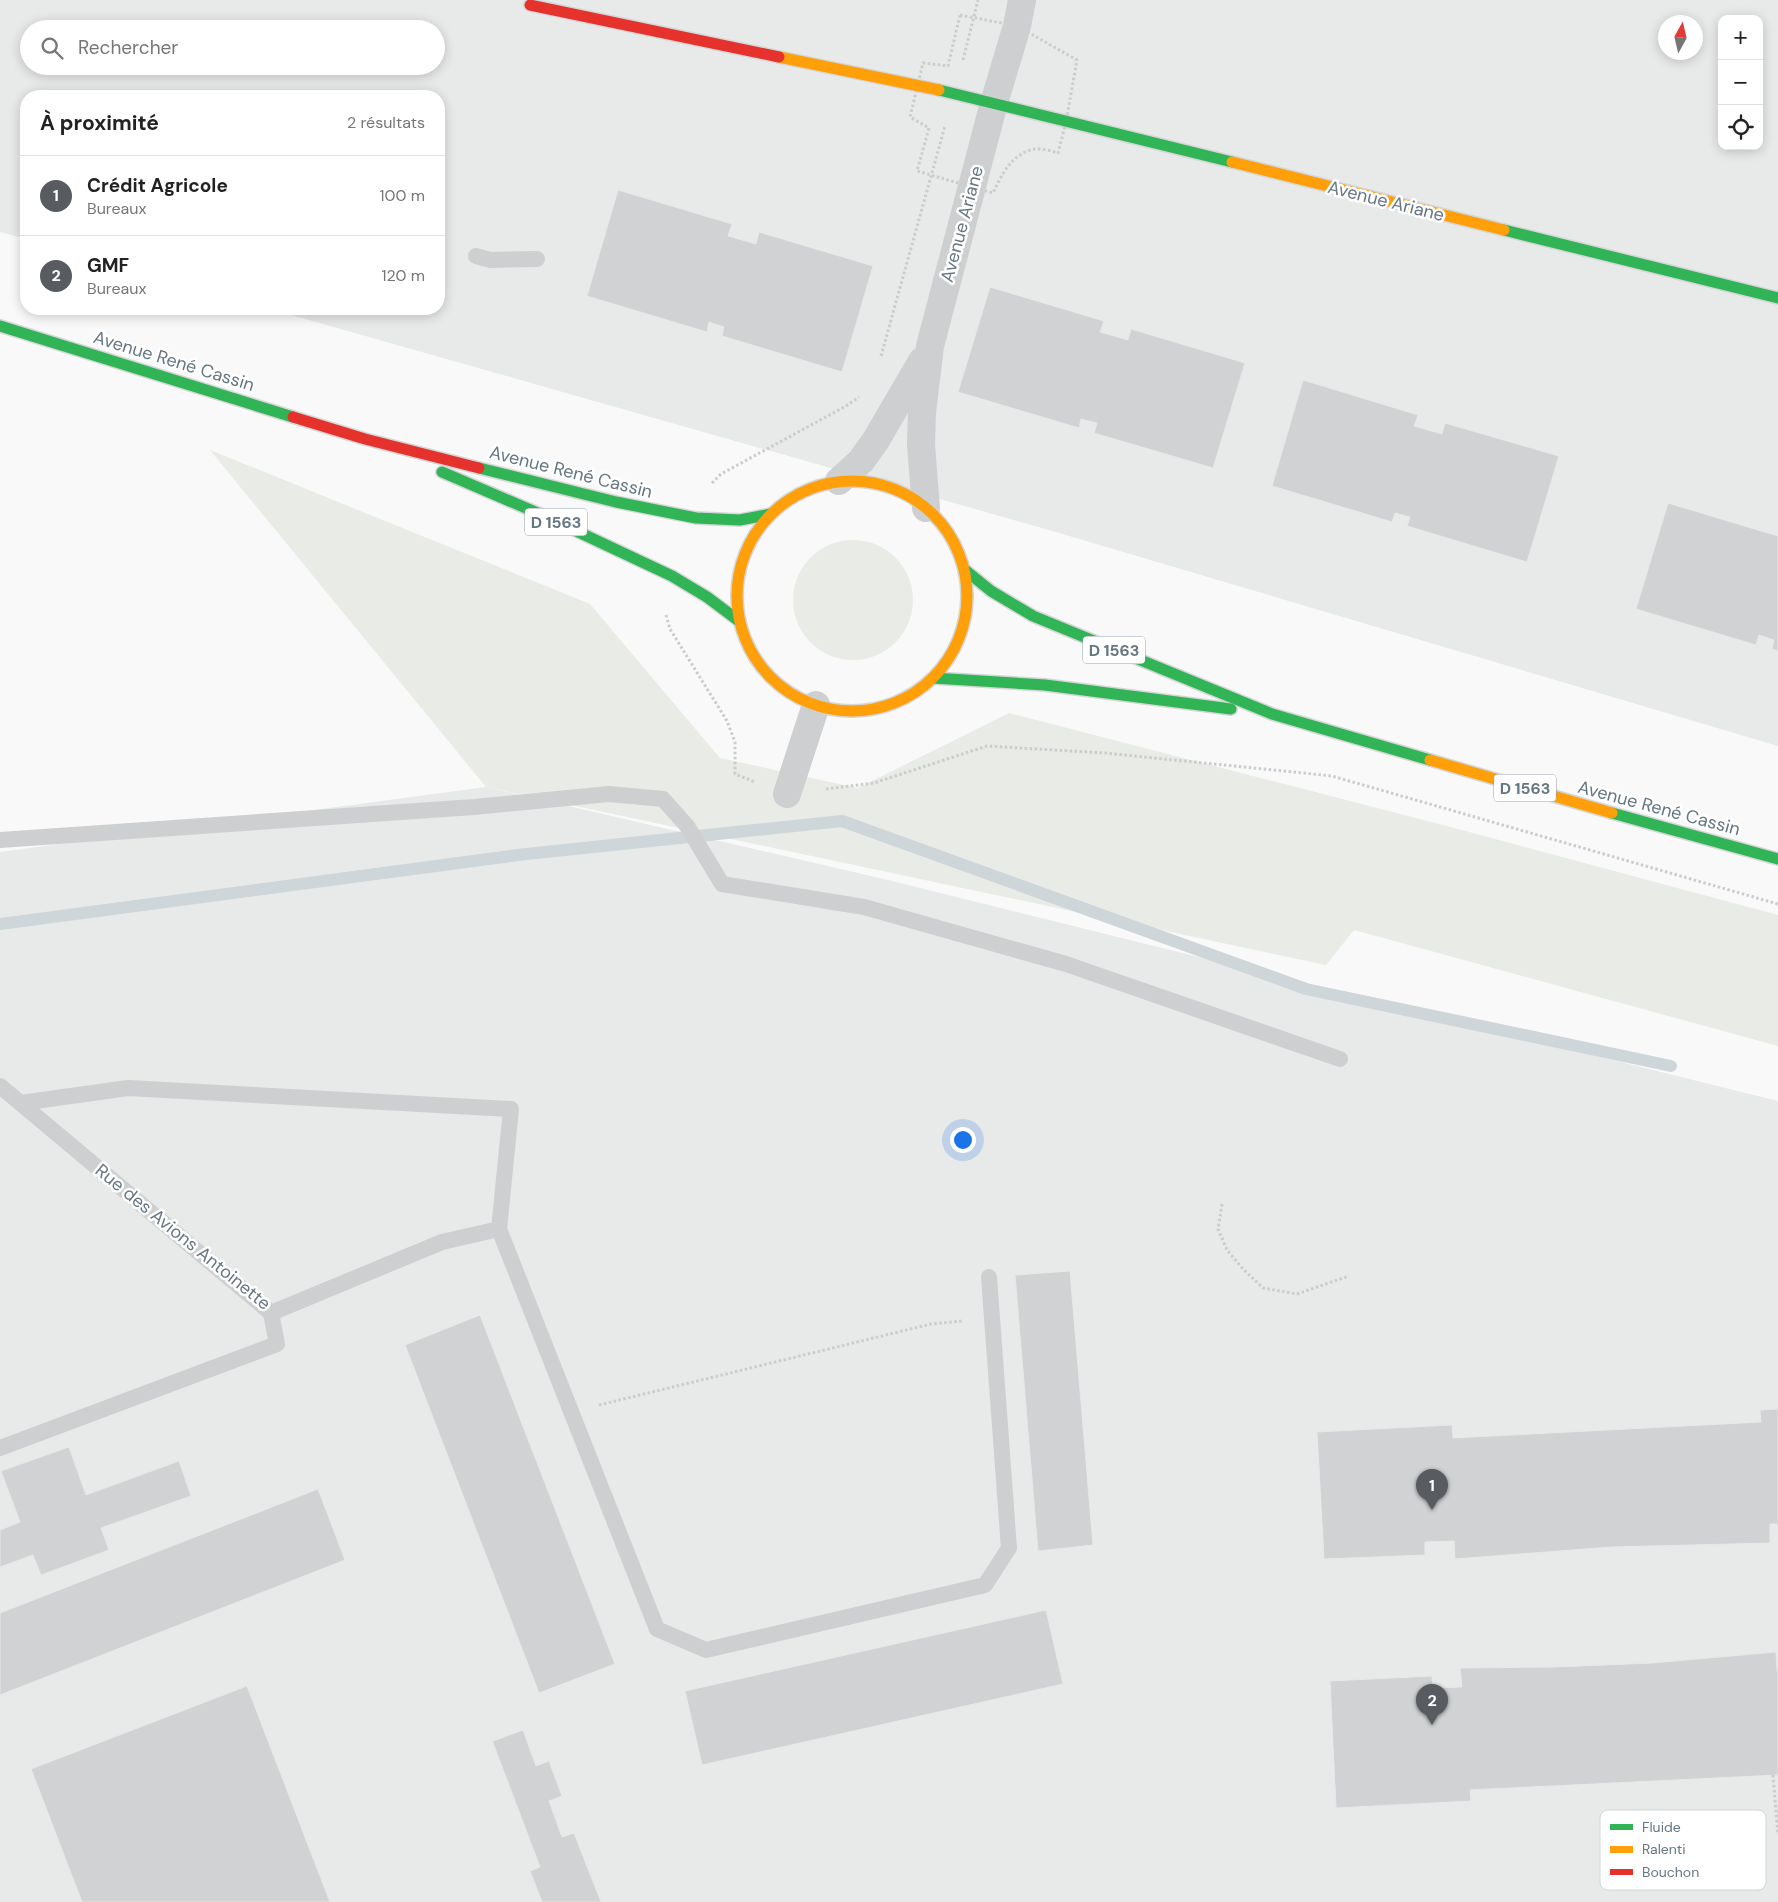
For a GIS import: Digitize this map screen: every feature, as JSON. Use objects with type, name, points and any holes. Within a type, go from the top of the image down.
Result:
[{"type":"main road","points":[[530,5],[954,93],[994,103]]},
{"type":"main road","name":"Avenue Ariane","points":[[994,103],[1778,298]]},
{"type":"main road","name":"Avenue René Cassin","points":[[0,326],[365,439],[616,502],[696,518],[740,520],[771,514]]},
{"type":"main road","name":"Avenue René Cassin","points":[[365,439],[540,514],[676,579],[707,597],[739,621]]},
{"type":"main road","points":[[839,481],[870,482],[900,491],[926,508],[943,525],[956,546],[965,570],[967,608],[956,646],[933,678],[908,696],[879,708],[848,711],[816,705],[790,693],[766,673],[749,649],[739,621],[737,582],[748,545],[771,514],[791,498],[814,487],[839,481]]},
{"type":"main road","name":"Avenue René Cassin","points":[[965,570],[991,591],[1033,616],[1272,714],[1578,804],[1778,859]]},
{"type":"main road","name":"Avenue René Cassin","points":[[933,678],[1053,685],[1272,714]]},
{"type":"street","name":"Avenue Ariane","points":[[926,508],[921,453],[922,412],[930,346],[994,103],[1017,26],[1022,0]]},
{"type":"street","name":"Avenue Ariane","points":[[839,481],[861,460],[876,440],[930,346]]},
{"type":"street","points":[[787,794],[816,705]]},
{"type":"lane","points":[[476,256],[490,260],[537,259]]},
{"type":"lane","points":[[0,840],[464,808],[609,794],[664,798],[687,826],[722,884],[864,907],[1066,964],[1340,1059]]},
{"type":"lane","name":"Rue des Avions Antoinette","points":[[0,1086],[271,1313],[442,1242],[499,1228]]},
{"type":"lane","points":[[21,1103],[128,1088],[511,1109],[499,1228],[657,1629],[706,1650],[984,1585],[1009,1548],[989,1277]]},
{"type":"lane","points":[[0,1448],[278,1344],[271,1313]]},
{"type":"path","points":[[878,364],[978,0]]},
{"type":"path","points":[[696,518],[705,490],[721,474],[846,406],[860,396]]},
{"type":"path","points":[[676,579],[666,614],[670,629],[727,721],[735,742],[735,774]]},
{"type":"path","points":[[787,794],[874,783],[987,746],[1105,754],[1332,776],[1778,904]]},
{"type":"path","points":[[1222,1204],[1218,1229],[1227,1250],[1263,1288],[1297,1294],[1349,1276]]},
{"type":"path","points":[[572,1411],[931,1324],[992,1318]]},
{"type":"path","points":[[1773,1775],[1778,1835]]},
{"type":"shaded area","points":[[0,0],[1778,0],[1778,746],[1049,530],[291,315],[445,315],[445,90],[20,90],[20,237],[0,232]]},
{"type":"shaded area","points":[[210,450],[590,604],[720,758],[858,788],[1009,713],[1439,824],[1778,915],[1778,1046],[1354,930],[1326,965],[486,787]]},
{"type":"shaded area","points":[[853,540],[865,541],[876,545],[886,550],[895,558],[903,567],[908,577],[912,588],[912,612],[908,623],[903,633],[895,642],[886,650],[876,655],[865,659],[853,660],[841,659],[830,655],[820,650],[811,642],[803,633],[798,623],[794,612],[793,600],[794,588],[798,577],[803,567],[811,558],[820,550],[830,545],[841,541]]},
{"type":"shaded area","points":[[486,787],[888,880],[1778,1101],[1778,1902],[0,1902],[0,852]]},
{"type":"building","points":[[618,190],[732,224],[728,236],[756,244],[759,232],[873,266],[842,372],[722,336],[724,327],[709,322],[707,332],[587,296]]},
{"type":"building","points":[[990,287],[1104,321],[1100,332],[1128,340],[1131,329],[1245,363],[1213,468],[1094,433],[1097,423],[1081,419],[1079,428],[958,392]]},
{"type":"building","points":[[1303,380],[1418,415],[1414,426],[1442,434],[1445,423],[1559,456],[1527,562],[1407,526],[1410,517],[1395,513],[1392,522],[1272,486]]},
{"type":"building","points":[[1668,503],[1778,536],[1778,651],[1772,649],[1774,640],[1759,635],[1756,645],[1636,609]]},
{"type":"building","points":[[1070,1271],[1093,1545],[1038,1551],[1015,1275]]},
{"type":"building","points":[[480,1315],[615,1664],[539,1693],[405,1345]]},
{"type":"building","points":[[1778,1409],[1778,1524],[1770,1524],[1770,1543],[1611,1547],[1455,1559],[1454,1541],[1425,1542],[1425,1555],[1324,1559],[1317,1432],[1452,1425],[1453,1438],[1761,1422],[1760,1410]]},
{"type":"building","points":[[69,1447],[86,1495],[179,1461],[191,1496],[101,1528],[109,1550],[41,1575],[33,1555],[0,1567],[0,1530],[20,1522],[1,1471]]},
{"type":"building","points":[[318,1489],[345,1560],[0,1695],[0,1613]]},
{"type":"building","points":[[1046,1610],[1063,1684],[702,1765],[685,1691]]},
{"type":"building","points":[[1776,1652],[1778,1671],[1778,1775],[1470,1790],[1471,1801],[1336,1808],[1330,1681],[1432,1676],[1433,1688],[1462,1687],[1460,1668],[1652,1663]]},
{"type":"building","points":[[247,1686],[330,1902],[82,1902],[31,1769]]},
{"type":"building","points":[[523,1730],[536,1766],[549,1761],[562,1796],[549,1801],[562,1837],[574,1833],[601,1902],[542,1902],[530,1871],[540,1867],[493,1743],[493,1741]]},
{"type":"waterway","points":[[0,924],[526,854],[842,821],[1306,989],[1671,1066]]},
{"type":"traffic: fast","points":[[939,90],[1232,162]]},
{"type":"traffic: fast","points":[[1504,230],[1778,298]]},
{"type":"traffic: fast","points":[[0,326],[293,417]]},
{"type":"traffic: fast","points":[[479,468],[616,502],[696,518],[740,520],[771,514]]},
{"type":"traffic: fast","points":[[442,472],[540,514],[672,576],[707,597],[739,621]]},
{"type":"traffic: fast","points":[[965,570],[991,591],[1033,616],[1272,714],[1430,760]]},
{"type":"traffic: fast","points":[[933,678],[1045,685],[1231,709]]},
{"type":"traffic: fast","points":[[1612,813],[1778,859]]},
{"type":"traffic: slow","points":[[779,57],[939,90]]},
{"type":"traffic: slow","points":[[1232,162],[1504,230]]},
{"type":"traffic: slow","points":[[852,481],[885,486],[896,490],[925,507],[941,523],[953,542],[962,563],[967,596],[962,629],[958,640],[941,669],[925,685],[906,697],[885,706],[852,711],[819,706],[808,702],[779,685],[763,669],[751,650],[742,629],[737,596],[742,563],[746,552],[763,523],[779,507],[798,495],[819,486],[852,481]]},
{"type":"traffic: slow","points":[[1430,760],[1612,813]]},
{"type":"traffic: jam","points":[[530,5],[779,57]]},
{"type":"traffic: jam","points":[[293,417],[365,439],[479,468]]},
{"type":"place","name":"Crédit Agricole","points":[[1432,1510]]},
{"type":"place","name":"GMF","points":[[1432,1725]]}]
